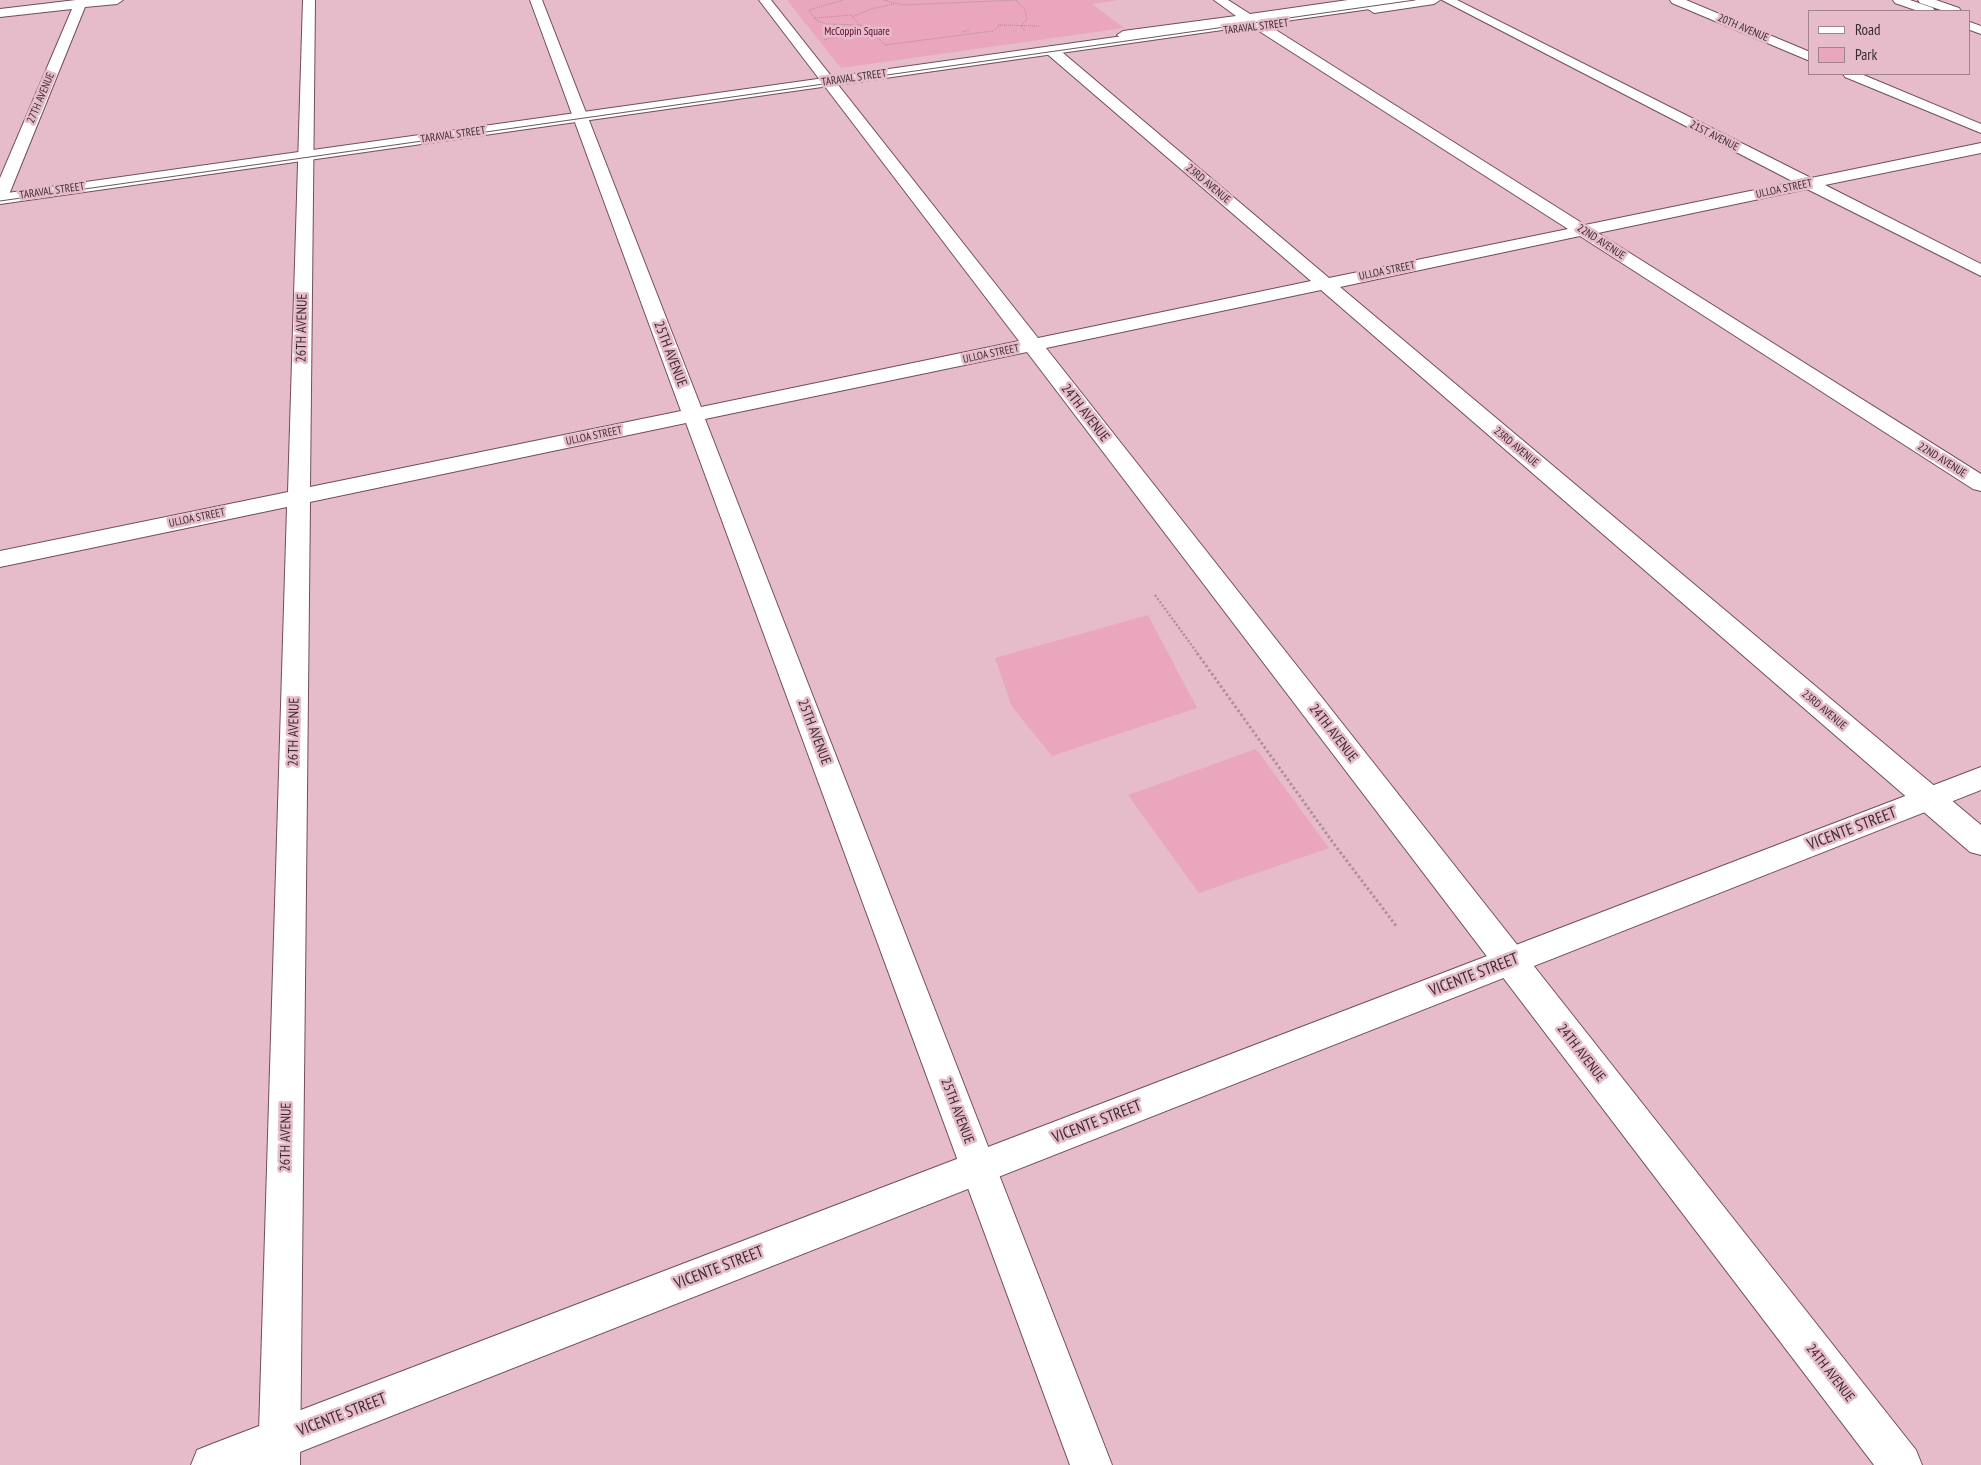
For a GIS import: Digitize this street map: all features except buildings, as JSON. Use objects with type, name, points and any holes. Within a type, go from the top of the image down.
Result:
[{"type":"main road","points":[[0,12],[81,2],[117,0]]},
{"type":"main road","name":"26TH AVENUE","points":[[280,1452],[309,0]]},
{"type":"main road","name":"25TH AVENUE","points":[[536,0],[1091,1465]]},
{"type":"main road","name":"24TH AVENUE","points":[[765,0],[1901,1465]]},
{"type":"main road","name":"22ND AVENUE","points":[[1220,0],[1981,484]]},
{"type":"main road","name":"TARAVAL STREET","points":[[0,198],[1404,0]]},
{"type":"main road","name":"TARAVAL STREET","points":[[905,71],[945,58],[1123,35],[1359,13],[1374,4],[1404,0]]},
{"type":"main road","name":"TARAVAL STREET","points":[[1374,4],[1434,0]]},
{"type":"main road","name":"21ST AVENUE","points":[[1448,0],[1981,271]]},
{"type":"main road","name":"20TH AVENUE","points":[[1676,0],[1808,56]]},
{"type":"main road","points":[[1899,0],[1927,10]]},
{"type":"main road","points":[[1924,0],[1952,10]]},
{"type":"main road","name":"27TH AVENUE","points":[[0,198],[81,2]]},
{"type":"main road","name":"TARAVAL STREET","points":[[1136,38],[1197,35],[1254,22]]},
{"type":"main road","name":"TARAVAL STREET","points":[[1123,35],[1174,33]]},
{"type":"main road","name":"23RD AVENUE","points":[[1051,50],[1981,843]]},
{"type":"main road","points":[[1852,75],[1981,129]]},
{"type":"main road","name":"ULLOA STREET","points":[[0,559],[1981,148]]},
{"type":"main road","name":"VICENTE STREET","points":[[212,1465],[280,1452],[978,1168],[1981,778]]},
{"type":"path","points":[[843,0],[809,9],[815,18],[830,25],[860,25]]},
{"type":"path","points":[[883,0],[894,4]]},
{"type":"path","points":[[960,0],[968,2]]},
{"type":"path","points":[[815,18],[852,16],[894,4],[1017,0],[1025,10],[1028,19],[1021,26]]},
{"type":"path","points":[[852,16],[885,45],[993,31],[1001,25]]},
{"type":"path","points":[[998,25],[1040,26]]},
{"type":"path","points":[[1021,26],[1026,33]]},
{"type":"path","points":[[821,41],[868,29]]},
{"type":"path","points":[[962,32],[969,30]]},
{"type":"path","points":[[1155,595],[1334,844],[1397,927]]},
{"type":"green space","name":"McCoppin Square","points":[[787,0],[1119,0],[1092,4],[1124,28],[841,68]]},
{"type":"green space","points":[[1148,615],[1197,708],[1052,756],[1012,707],[995,658]]},
{"type":"green space","points":[[1256,749],[1329,848],[1199,893],[1128,795]]},
{"type":"tram line","points":[[0,201],[1415,0]]}]
